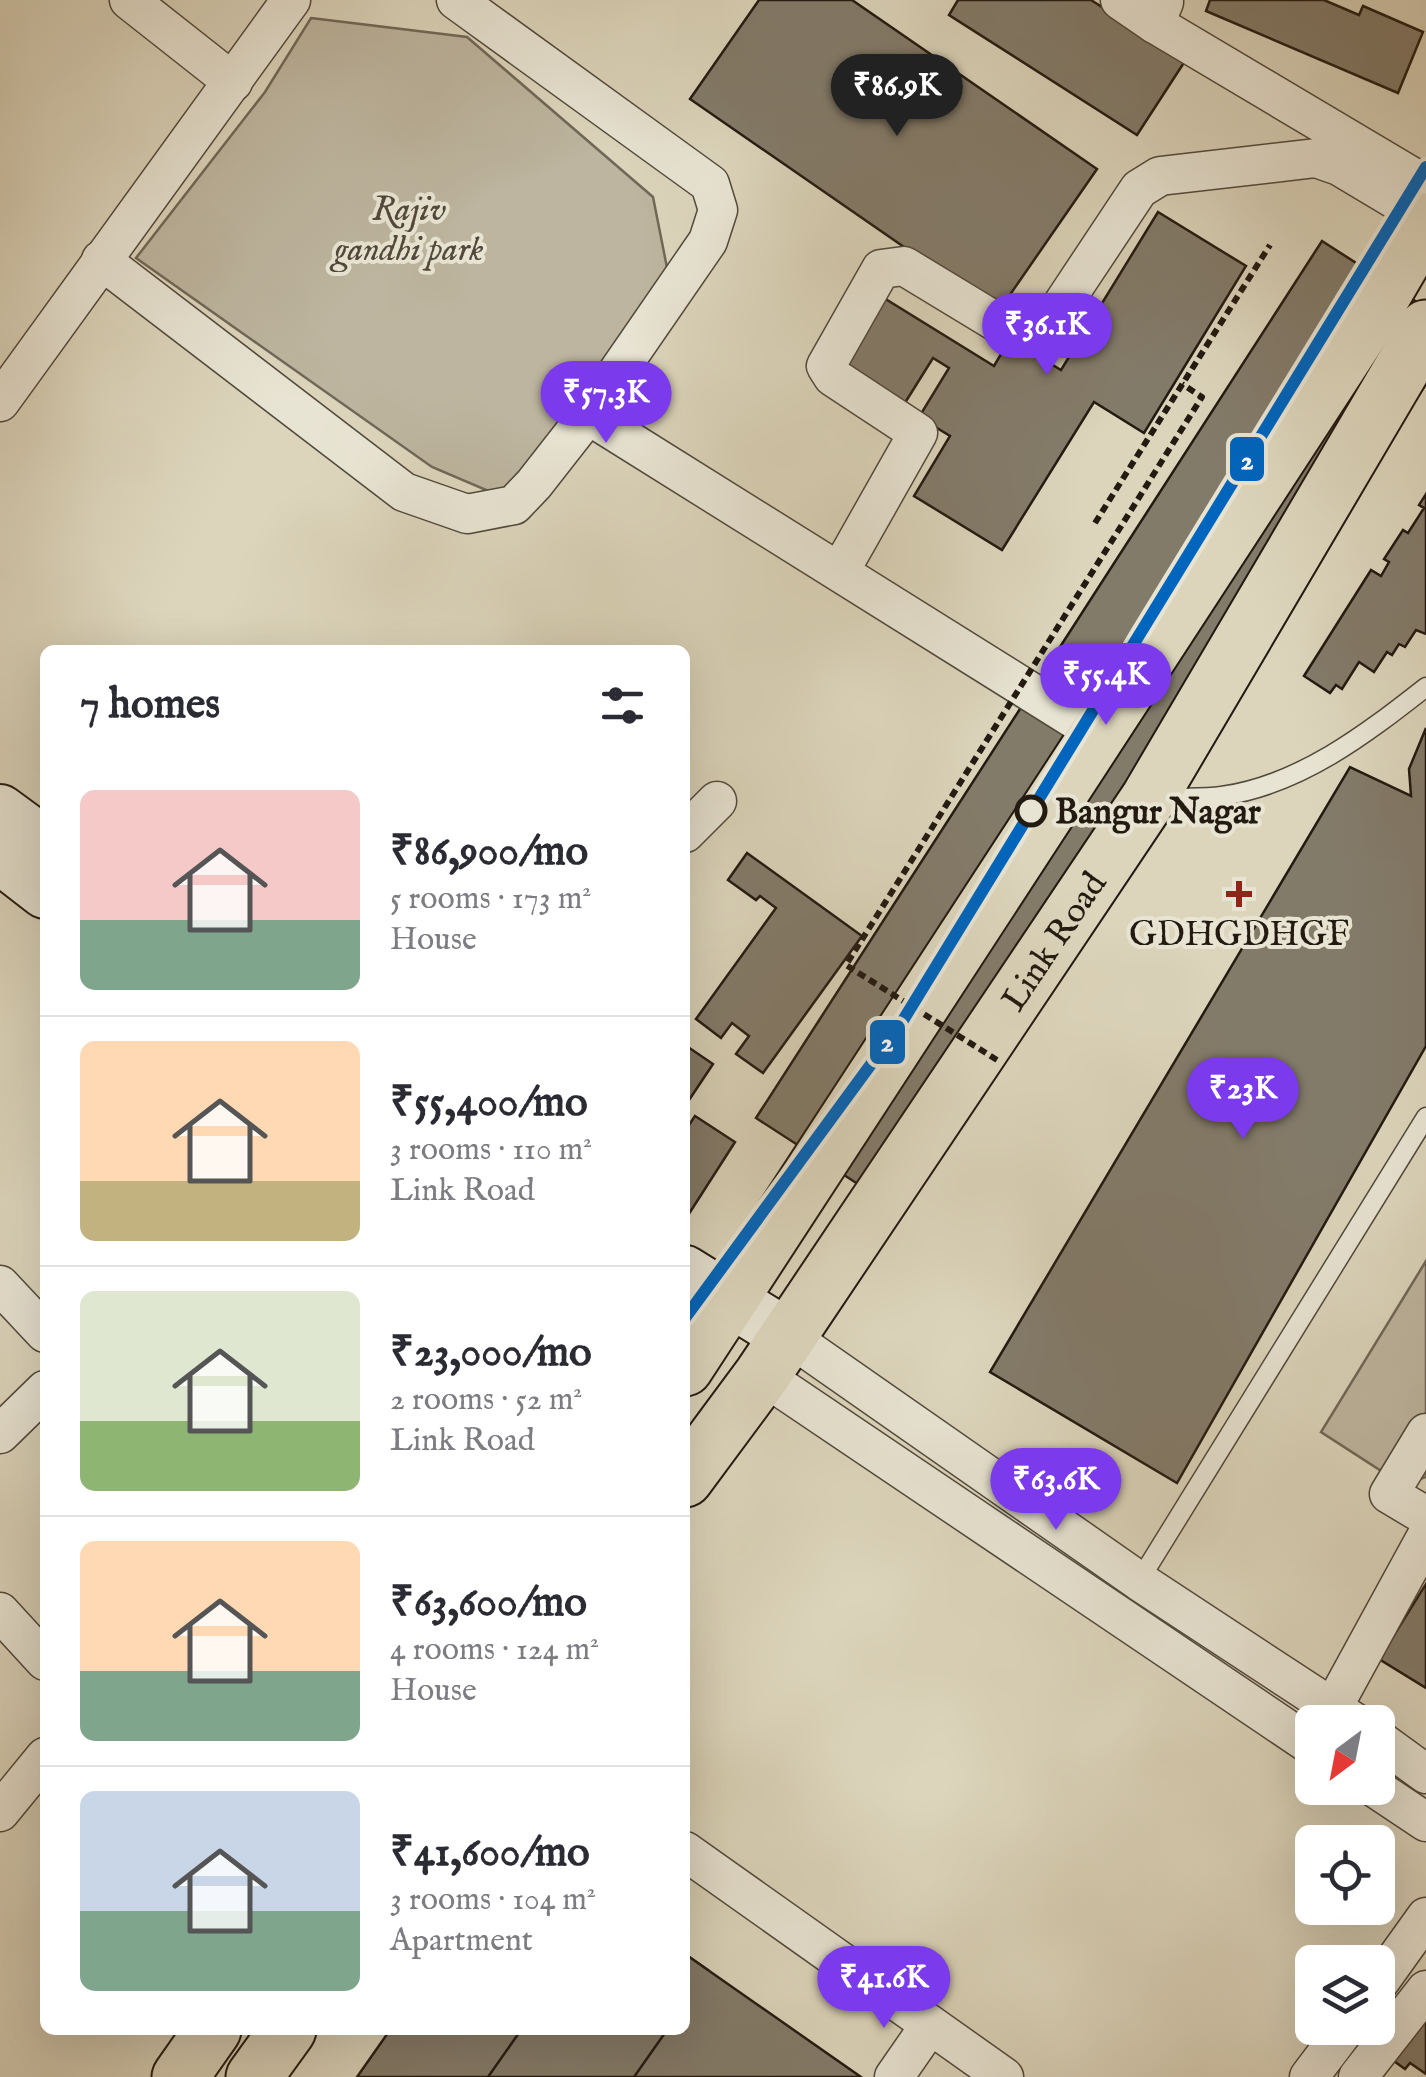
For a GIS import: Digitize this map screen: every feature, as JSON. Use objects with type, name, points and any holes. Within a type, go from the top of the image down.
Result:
[{"type":"main road","name":"Link Road","points":[[702,1334],[1370,317],[1426,219]]},
{"type":"main road","name":"Link Road","points":[[690,1472],[775,1356],[1149,798],[1426,328]]},
{"type":"main road","points":[[0,812],[40,840]]},
{"type":"main road","points":[[0,857],[40,888]]},
{"type":"main road","points":[[690,1290],[702,1334],[775,1356]]},
{"type":"main road","points":[[180,2077],[209,2035]]},
{"type":"street","points":[[129,0],[233,82]]},
{"type":"street","points":[[0,402],[291,0]]},
{"type":"street","points":[[101,260],[404,492],[436,507],[467,514],[514,505],[588,414],[708,241],[718,210],[710,184],[456,0]]},
{"type":"street","points":[[1120,0],[1160,12],[1426,185]]},
{"type":"street","points":[[840,570],[918,433],[833,377],[826,366],[881,269],[904,266],[1003,326],[1020,330],[1040,326],[1056,314],[1139,189],[1160,176],[1316,158],[1339,166],[1426,219]]},
{"type":"street","points":[[588,414],[1098,734]]},
{"type":"street","points":[[690,827],[717,802]]},
{"type":"street","points":[[0,1286],[40,1328]]},
{"type":"street","points":[[775,1356],[1139,1580],[1328,1705]]},
{"type":"street","points":[[775,1356],[1295,1734]]},
{"type":"street","points":[[0,1434],[40,1395]]},
{"type":"street","points":[[1426,1433],[1389,1494],[1426,1516]]},
{"type":"street","points":[[1348,1705],[1426,1537]]},
{"type":"street","points":[[0,1612],[40,1655]]},
{"type":"street","points":[[1395,1751],[1426,1774]]},
{"type":"street","points":[[0,1812],[40,1763]]},
{"type":"street","points":[[1395,1802],[1426,1822]]},
{"type":"street","points":[[690,1855],[1004,2077]]},
{"type":"street","points":[[1395,1960],[1426,1917]]},
{"type":"street","points":[[1358,2077],[1426,1990]]},
{"type":"street","points":[[894,2077],[930,2025]]},
{"type":"street","points":[[1310,2077],[1334,2045]]},
{"type":"lane","points":[[1149,798],[1223,796],[1297,774],[1366,734],[1426,687]]},
{"type":"lane","points":[[1139,1580],[1426,1116]]},
{"type":"path","points":[[1095,523],[1270,244]]},
{"type":"path","points":[[997,1060],[846,965],[1202,397],[1182,384]]},
{"type":"green space","name":"Rajiv gandhi park","points":[[311,18],[467,37],[653,197],[674,303],[500,496],[432,467],[136,258],[265,92]]},
{"type":"green space","points":[[1426,1261],[1426,1477],[1403,1485],[1321,1432]]},
{"type":"building","points":[[759,0],[852,0],[1097,169],[998,312],[690,99]]},
{"type":"building","points":[[958,0],[1091,0],[1185,61],[1137,135],[949,15]]},
{"type":"building","points":[[1210,0],[1324,0],[1359,15],[1363,6],[1423,32],[1398,93],[1206,11]]},
{"type":"building","points":[[1158,212],[1246,266],[1144,433],[1094,402],[1002,550],[914,496],[950,436],[919,417],[949,368],[933,358],[903,406],[836,365],[879,295],[994,366],[1010,339],[1061,370]]},
{"type":"building","points":[[1322,241],[1426,308],[1426,384],[895,1208],[756,1118]]},
{"type":"building","points":[[1426,494],[1426,634],[1416,630],[1405,647],[1399,644],[1392,655],[1387,652],[1374,672],[1359,662],[1342,689],[1336,685],[1330,693],[1304,676],[1371,570],[1381,576],[1389,562],[1384,559],[1403,530],[1408,533],[1424,508],[1419,505]]},
{"type":"building","points":[[1426,728],[1426,1046],[1177,1483],[990,1372],[1350,767],[1411,796],[1409,769]]},
{"type":"building","points":[[747,853],[862,936],[763,1073],[736,1054],[749,1036],[732,1023],[721,1038],[696,1019],[776,908],[760,896],[756,900],[728,880]]},
{"type":"building","points":[[690,1048],[713,1064],[690,1098]]},
{"type":"building","points":[[695,1116],[735,1142],[690,1212],[690,1124]]},
{"type":"building","points":[[1426,1584],[1426,1688],[1379,1659]]},
{"type":"building","points":[[690,1957],[708,1970],[690,1997]]},
{"type":"building","points":[[690,1957],[861,2077],[357,2077],[386,2035],[690,2035]]},
{"type":"building","points":[[1426,2020],[1426,2074],[1410,2063],[1405,2069],[1387,2056],[1412,2022],[1420,2028]]},
{"type":"building","points":[[517,2035],[663,2035],[634,2077],[488,2077]]},
{"type":"metro line","name":"2","points":[[690,1311],[902,1022],[1426,167]]},
{"type":"place","name":"Bangur Nagar","points":[[1031,811]]},
{"type":"place","name":"GDHGDHGF","points":[[1239,894]]}]
